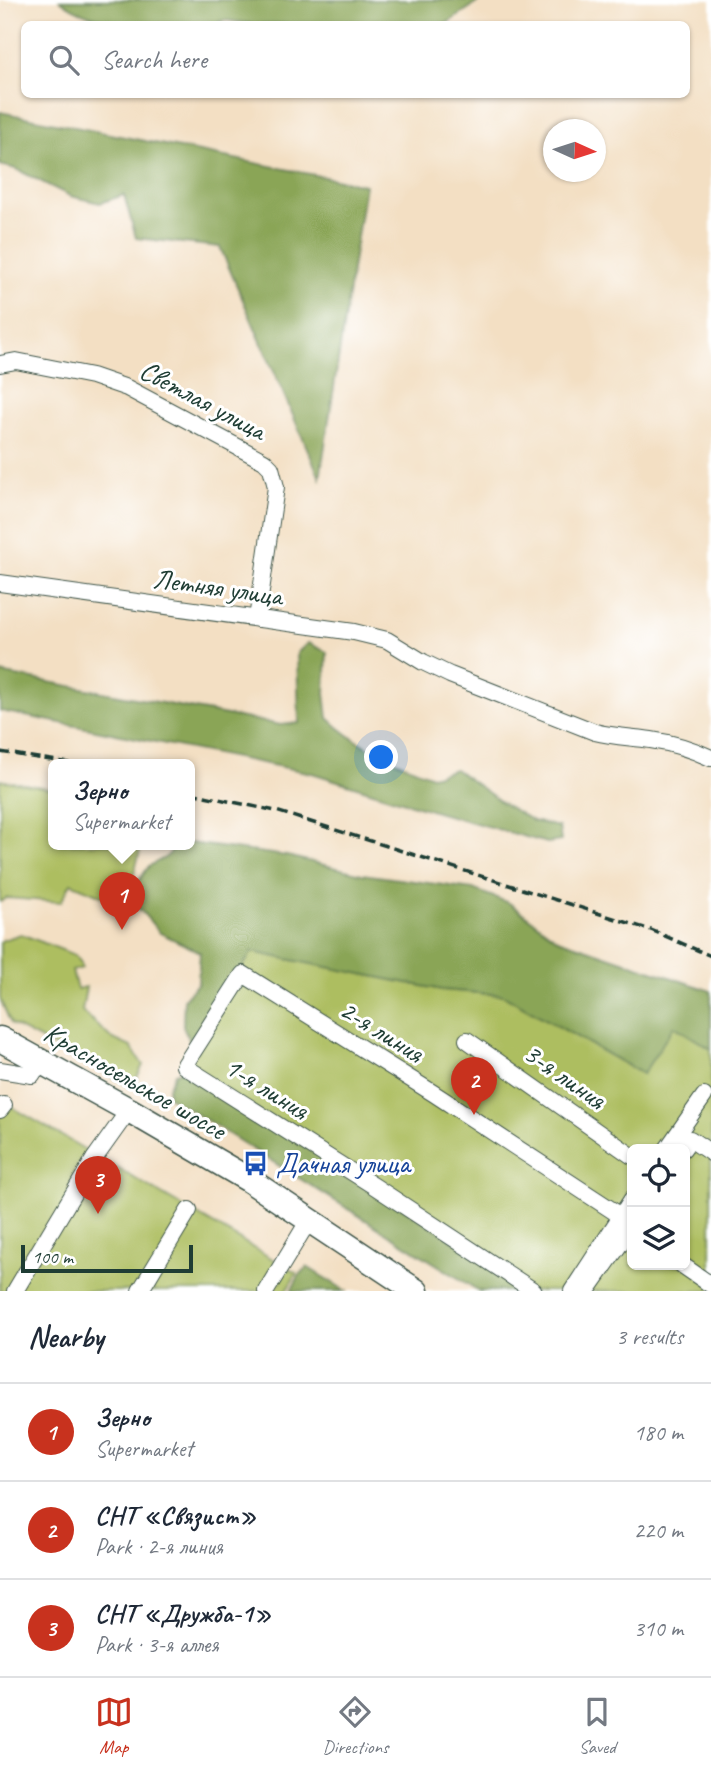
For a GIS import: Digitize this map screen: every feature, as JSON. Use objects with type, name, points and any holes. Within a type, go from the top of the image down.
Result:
[{"type":"highway","name":"Красносельское шоссе","points":[[0,1039],[248,1180],[416,1291]]},
{"type":"street","name":"Светлая улица","points":[[0,364],[16,361],[92,376],[127,388],[264,461],[271,468],[276,487],[257,619]]},
{"type":"street","name":"Летняя улица","points":[[0,583],[354,632],[387,640],[450,675],[595,732],[653,740],[692,749],[711,758]]},
{"type":"street","name":"1-я линия","points":[[243,974],[184,1066],[534,1291]]},
{"type":"street","name":"2-я линия","points":[[243,974],[433,1093],[627,1224]]},
{"type":"street","name":"3-я линия","points":[[467,1040],[627,1152]]},
{"type":"street","points":[[0,1070],[32,1074],[41,1061]]},
{"type":"street","points":[[670,1144],[704,1096]]},
{"type":"street","points":[[15,1291],[94,1159],[129,1110]]},
{"type":"street","points":[[690,1145],[711,1153]]},
{"type":"street","points":[[140,1291],[189,1210]]},
{"type":"street","points":[[265,1291],[309,1220]]},
{"type":"street","points":[[572,1291],[627,1227]]},
{"type":"street","points":[[587,1291],[627,1228]]},
{"type":"street","points":[[689,1270],[711,1285]]},
{"type":"green space","points":[[60,0],[481,0],[450,21],[113,21],[75,10]]},
{"type":"green space","points":[[0,112],[365,185],[320,478],[220,247],[136,238],[124,195],[100,203],[70,196],[16,169],[0,165]]},
{"type":"green space","points":[[308,643],[327,652],[325,693],[328,718],[339,728],[377,752],[432,776],[455,769],[533,821],[559,827],[561,841],[547,843],[312,773],[0,711],[0,673],[281,725],[299,723],[297,653]]},
{"type":"green space","points":[[0,780],[48,788],[48,850],[140,850],[131,883],[109,899],[71,883],[61,902],[7,898],[0,902]]},
{"type":"green space","points":[[195,844],[287,856],[362,874],[473,889],[509,903],[558,939],[711,991],[711,1049],[674,1026],[643,1074],[503,995],[442,990],[252,952],[191,1045],[183,1026],[184,999],[198,983],[200,952],[160,933],[127,898],[149,866],[173,850],[195,850]]},
{"type":"green space","points":[[21,934],[75,955],[82,968],[72,971],[77,989],[86,987],[82,1011],[111,1038],[131,1047],[143,1065],[135,1081],[128,1085],[11,1024],[0,999],[0,942]]},
{"type":"green space","points":[[252,952],[442,990],[503,995],[642,1074],[674,1026],[711,1049],[711,1291],[532,1291],[180,1066]]},
{"type":"green space","points":[[186,1069],[532,1291],[479,1291],[168,1096],[168,1088],[175,1073]]},
{"type":"green space","points":[[0,1100],[297,1273],[286,1291],[0,1291]]},
{"type":"green space","points":[[307,1267],[346,1291],[291,1291]]},
{"type":"railway","points":[[0,752],[48,760]]},
{"type":"railway","points":[[195,794],[276,811],[651,930],[711,956]]},
{"type":"place","name":"Зерно","points":[[122,930]]},
{"type":"place","name":"СНТ «Связист»","points":[[474,1115]]},
{"type":"place","name":"Дачная улица","points":[[256,1163]]},
{"type":"place","name":"СНТ «Дружба-1»","points":[[98,1214]]}]
